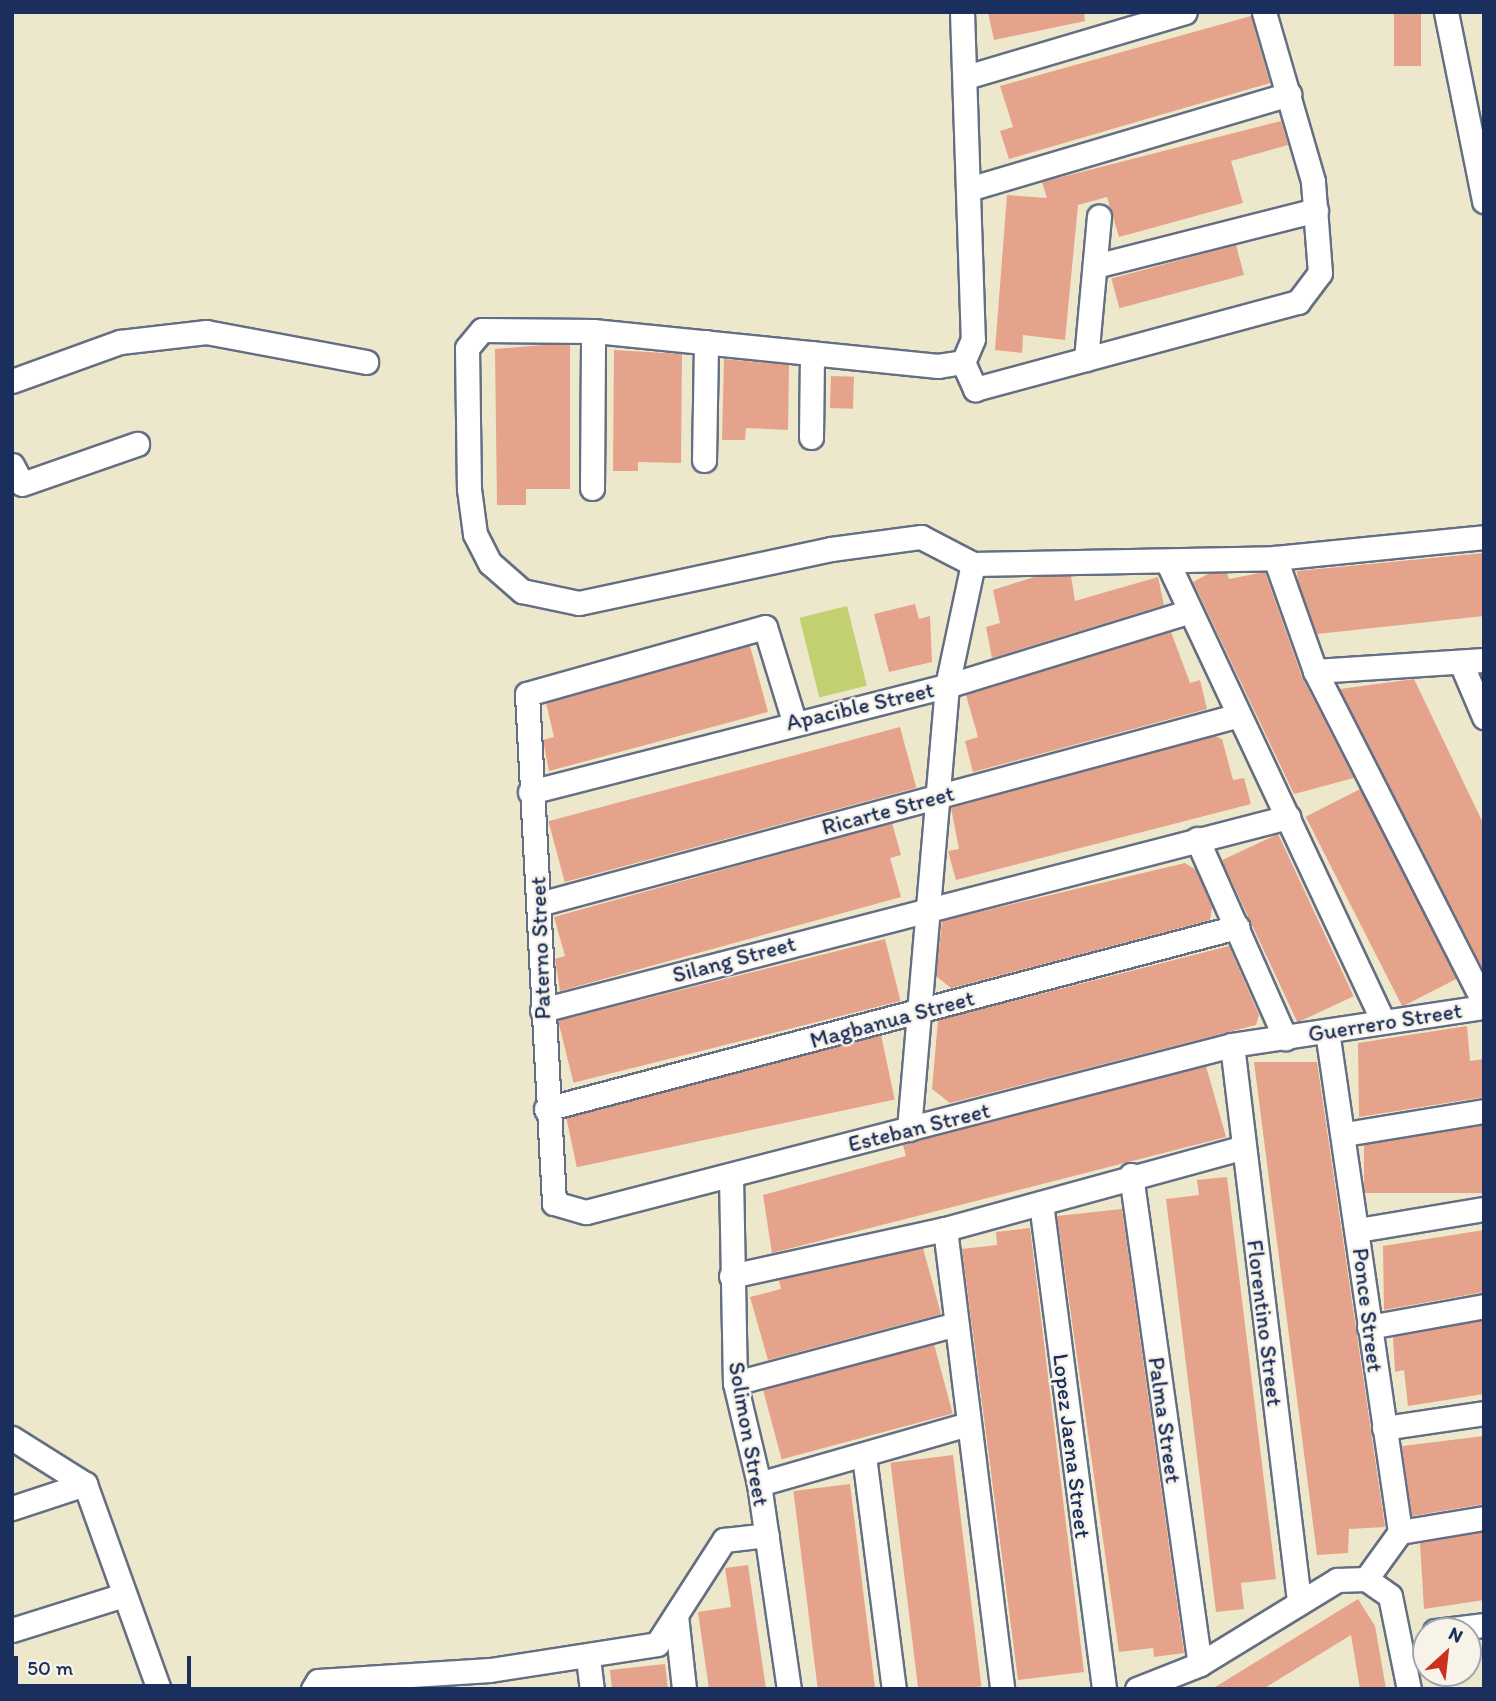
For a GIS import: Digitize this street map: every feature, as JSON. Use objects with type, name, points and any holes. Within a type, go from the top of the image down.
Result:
[{"type":"street","points":[[962,12],[972,188],[973,339],[963,362],[975,389],[1298,302],[1321,273],[1316,210],[1289,94],[1264,12]]},
{"type":"street","points":[[966,77],[1185,12]]},
{"type":"street","points":[[1446,12],[1484,201]]},
{"type":"street","points":[[972,188],[1289,94]]},
{"type":"street","points":[[1095,266],[1316,210]]},
{"type":"street","points":[[1086,359],[1099,217]]},
{"type":"street","points":[[963,362],[938,366],[593,331],[482,330],[467,348],[475,534],[490,563],[522,591],[579,603],[831,550],[921,537],[973,564],[1275,558],[1484,537]]},
{"type":"street","points":[[12,381],[120,342],[206,331],[366,362]]},
{"type":"street","points":[[593,331],[593,488]]},
{"type":"street","points":[[704,460],[706,342]]},
{"type":"street","points":[[811,437],[812,353]]},
{"type":"street","points":[[12,465],[22,484],[137,444]]},
{"type":"street","points":[[1275,558],[1315,671],[1484,1005]]},
{"type":"street","points":[[1167,561],[1236,716],[1288,817],[1384,1021]]},
{"type":"street","points":[[909,1129],[916,1013],[947,686],[973,564]]},
{"type":"street","name":"Apacible Street","points":[[530,792],[794,722],[947,686],[1188,612]]},
{"type":"street","name":"Paterno Street","points":[[554,1203],[546,1109],[539,904],[530,792],[527,694],[765,627],[794,722]]},
{"type":"street","points":[[1315,671],[1484,660]]},
{"type":"street","points":[[1461,663],[1484,717]]},
{"type":"street","name":"Ricarte Street","points":[[539,904],[1236,716]]},
{"type":"street","name":"Silang Street","points":[[542,1010],[926,906],[1288,817]]},
{"type":"street","points":[[1197,839],[1286,1038]]},
{"type":"street","name":"Magbanua Street","points":[[546,1109],[1237,927]]},
{"type":"street","name":"Guerrero Street","points":[[1286,1038],[1484,1005]]},
{"type":"street","name":"Ponce Street","points":[[1327,1031],[1345,1134],[1369,1327],[1400,1532]]},
{"type":"street","name":"Esteban Street","points":[[554,1203],[586,1212],[1232,1045],[1286,1038]]},
{"type":"street","name":"Florentino Street","points":[[1232,1045],[1242,1148],[1299,1601]]},
{"type":"street","points":[[1345,1134],[1484,1111]]},
{"type":"street","points":[[731,1276],[945,1229],[1131,1175],[1242,1148]]},
{"type":"street","name":"Palma Street","points":[[1131,1175],[1200,1664]]},
{"type":"street","name":"Solimon Street","points":[[731,1176],[735,1383],[759,1485],[789,1689]]},
{"type":"street","name":"Lopez Jaena Street","points":[[1041,1203],[1104,1689]]},
{"type":"street","points":[[1358,1230],[1484,1209]]},
{"type":"street","points":[[945,1229],[1002,1689]]},
{"type":"street","points":[[1369,1327],[1484,1306]]},
{"type":"street","points":[[735,1383],[956,1324]]},
{"type":"street","points":[[1384,1428],[1484,1413]]},
{"type":"street","points":[[759,1485],[968,1424]]},
{"type":"street","points":[[12,1438],[85,1485],[159,1689]]},
{"type":"street","points":[[864,1456],[894,1689]]},
{"type":"street","points":[[12,1508],[85,1485]]},
{"type":"street","points":[[1366,1579],[1400,1532],[1484,1518]]},
{"type":"street","points":[[313,1689],[318,1681],[393,1683],[492,1679],[657,1644],[724,1540],[767,1535]]},
{"type":"street","points":[[1137,1689],[1200,1664],[1337,1580],[1366,1579],[1391,1595],[1402,1636],[1409,1689]]},
{"type":"street","points":[[12,1630],[124,1595]]},
{"type":"street","points":[[676,1615],[684,1689]]},
{"type":"street","points":[[1402,1636],[1412,1634]]},
{"type":"street","points":[[588,1658],[592,1689]]},
{"type":"green space","points":[[847,606],[867,686],[819,697],[799,618]]},
{"type":"building","points":[[988,12],[1084,12],[1085,21],[994,40]]},
{"type":"building","points":[[1394,12],[1421,12],[1421,66],[1394,66]]},
{"type":"building","points":[[1251,16],[1270,83],[1009,159],[1000,131],[1013,127],[1000,86]]},
{"type":"building","points":[[1281,121],[1288,145],[1231,161],[1243,203],[1119,237],[1107,197],[1078,205],[1065,340],[1023,335],[1022,353],[995,350],[1007,195],[1047,198],[1042,182]]},
{"type":"building","points":[[1236,245],[1244,275],[1119,308],[1111,278]]},
{"type":"building","points":[[570,345],[570,489],[526,489],[526,505],[497,505],[495,349]]},
{"type":"building","points":[[614,350],[682,354],[681,463],[638,462],[638,471],[613,471]]},
{"type":"building","points":[[724,359],[789,365],[788,430],[746,428],[745,440],[722,440]]},
{"type":"building","points":[[831,376],[854,377],[853,409],[830,408]]},
{"type":"building","points":[[1484,553],[1484,616],[1317,634],[1298,581],[1297,571]]},
{"type":"building","points":[[1265,572],[1302,677],[1354,778],[1294,794],[1193,582],[1210,573],[1227,573],[1229,579]]},
{"type":"building","points":[[1071,576],[1075,601],[1158,577],[1164,605],[992,658],[986,627],[1000,623],[993,590],[1034,577]]},
{"type":"building","points":[[915,604],[919,619],[930,616],[932,662],[889,672],[874,614]]},
{"type":"building","points":[[1171,632],[1190,683],[1200,680],[1207,709],[973,772],[965,741],[978,737],[966,695]]},
{"type":"building","points":[[750,646],[768,712],[549,771],[543,740],[554,737],[546,703]]},
{"type":"building","points":[[1414,679],[1484,825],[1484,971],[1340,689]]},
{"type":"building","points":[[900,727],[916,788],[565,882],[548,821]]},
{"type":"building","points":[[1215,736],[1222,739],[1233,780],[1244,778],[1251,804],[956,880],[948,851],[959,849],[951,808]]},
{"type":"building","points":[[1360,789],[1457,979],[1402,1006],[1306,817]]},
{"type":"building","points":[[892,823],[901,855],[890,858],[901,897],[560,991],[555,959],[565,956],[554,917]]},
{"type":"building","points":[[1278,834],[1354,996],[1297,1022],[1222,860]]},
{"type":"building","points":[[1185,863],[1196,870],[1212,907],[1210,920],[951,988],[936,976],[942,921]]},
{"type":"building","points":[[885,939],[900,1001],[573,1083],[558,1021]]},
{"type":"building","points":[[1229,946],[1259,1015],[1256,1025],[950,1103],[932,1089],[938,1020]]},
{"type":"building","points":[[1467,1026],[1470,1061],[1484,1059],[1484,1097],[1359,1117],[1358,1043]]},
{"type":"building","points":[[881,1035],[895,1100],[577,1167],[563,1103]]},
{"type":"building","points":[[1254,1062],[1317,1062],[1385,1527],[1349,1529],[1348,1553],[1317,1555]]},
{"type":"building","points":[[1206,1066],[1226,1137],[772,1253],[763,1195],[906,1156],[903,1145]]},
{"type":"building","points":[[1364,1125],[1484,1125],[1484,1193],[1364,1193]]},
{"type":"building","points":[[1227,1177],[1276,1579],[1241,1583],[1244,1609],[1216,1612],[1166,1199],[1199,1195],[1197,1180]]},
{"type":"building","points":[[1122,1209],[1184,1653],[1154,1657],[1153,1648],[1119,1652],[1057,1216]]},
{"type":"building","points":[[1030,1228],[1084,1672],[1018,1680],[962,1249],[997,1245],[996,1232]]},
{"type":"building","points":[[1484,1230],[1484,1292],[1384,1310],[1383,1246]]},
{"type":"building","points":[[923,1248],[941,1314],[768,1360],[750,1297],[781,1289],[779,1280]]},
{"type":"building","points":[[1484,1320],[1484,1394],[1408,1406],[1404,1370],[1395,1372],[1393,1337]]},
{"type":"building","points":[[934,1344],[953,1414],[782,1459],[763,1390]]},
{"type":"building","points":[[1484,1436],[1484,1504],[1412,1516],[1402,1446]]},
{"type":"building","points":[[953,1455],[981,1686],[918,1689],[890,1463]]},
{"type":"building","points":[[850,1484],[875,1689],[818,1689],[793,1491]]},
{"type":"building","points":[[1484,1532],[1484,1600],[1424,1609],[1420,1543]]},
{"type":"building","points":[[748,1565],[766,1689],[709,1689],[698,1612],[731,1607],[725,1568]]},
{"type":"building","points":[[1358,1599],[1375,1626],[1386,1689],[1360,1689],[1351,1635],[1263,1689],[1212,1689]]},
{"type":"building","points":[[665,1664],[668,1689],[612,1689],[610,1670]]}]
